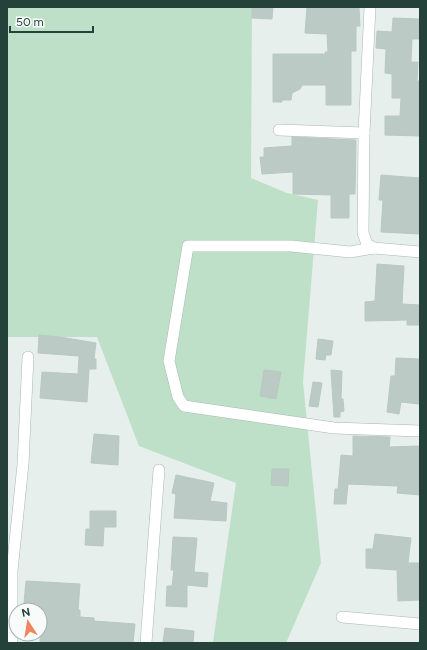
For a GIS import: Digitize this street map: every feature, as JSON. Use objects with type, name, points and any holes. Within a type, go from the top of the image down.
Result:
[{"type":"street","points":[[370,7],[364,133],[363,233],[366,244],[374,248]]},
{"type":"street","points":[[279,130],[364,133]]},
{"type":"street","points":[[420,252],[374,248],[350,252],[291,246],[188,246],[169,361],[178,398],[184,406],[334,428],[420,431]]},
{"type":"street","points":[[12,643],[12,571],[23,464],[28,357]]},
{"type":"street","points":[[146,643],[159,470]]},
{"type":"street","points":[[342,617],[420,624]]},
{"type":"green space","points":[[7,7],[252,7],[251,178],[287,193],[318,200],[303,382],[321,563],[286,643],[213,642],[236,483],[139,446],[97,337],[7,337]]},
{"type":"building","points":[[252,7],[273,7],[272,19],[252,18]]},
{"type":"building","points":[[307,7],[359,7],[360,26],[356,26],[356,51],[351,51],[351,105],[326,105],[326,85],[302,85],[300,89],[292,93],[291,100],[273,102],[273,54],[326,54],[325,52],[328,52],[327,34],[305,33]]},
{"type":"building","points":[[393,18],[420,19],[420,39],[412,39],[411,62],[418,62],[417,81],[420,81],[420,136],[385,135],[385,116],[400,116],[401,98],[392,98],[392,74],[385,73],[386,49],[376,48],[377,31],[392,32]]},
{"type":"building","points":[[292,137],[356,140],[355,194],[349,194],[349,218],[331,218],[331,195],[293,194],[293,172],[262,174],[260,157],[264,157],[264,148],[292,146]]},
{"type":"building","points":[[381,175],[420,178],[420,234],[381,232],[383,200],[379,200]]},
{"type":"building","points":[[377,264],[404,266],[402,304],[420,305],[420,325],[407,325],[407,320],[365,321],[365,302],[375,301]]},
{"type":"building","points":[[39,335],[96,343],[94,359],[96,359],[96,369],[89,369],[87,402],[40,398],[42,372],[78,374],[79,356],[38,353]]},
{"type":"building","points":[[318,339],[333,341],[331,355],[326,355],[325,360],[316,359]]},
{"type":"building","points":[[396,358],[420,359],[419,404],[401,402],[399,414],[387,412],[391,376],[395,376]]},
{"type":"building","points":[[264,370],[281,372],[276,399],[260,396]]},
{"type":"building","points":[[331,370],[342,371],[341,399],[343,399],[344,411],[340,412],[340,417],[334,417]]},
{"type":"building","points":[[313,382],[322,383],[318,407],[309,406]]},
{"type":"building","points":[[94,434],[119,436],[118,465],[91,463]]},
{"type":"building","points":[[353,436],[390,437],[389,447],[420,446],[420,495],[397,493],[398,486],[348,484],[346,504],[334,504],[335,489],[338,489],[341,455],[353,456]]},
{"type":"building","points":[[272,469],[289,469],[288,486],[271,485]]},
{"type":"building","points":[[176,475],[214,483],[210,501],[227,503],[226,521],[174,518],[176,494],[172,493]]},
{"type":"building","points":[[90,511],[116,511],[116,527],[104,527],[103,546],[85,545],[86,529],[90,529]]},
{"type":"building","points":[[375,534],[411,538],[408,563],[420,563],[420,600],[398,601],[397,570],[366,568],[366,549],[373,549]]},
{"type":"building","points":[[173,537],[197,538],[194,572],[208,573],[207,587],[187,585],[187,607],[166,606],[167,586],[172,586],[174,570],[171,570]]},
{"type":"building","points":[[26,581],[80,584],[78,610],[80,610],[80,617],[94,618],[94,621],[135,624],[133,643],[40,643],[48,642],[48,602],[24,602]]},
{"type":"building","points":[[165,628],[194,631],[193,643],[163,642]]}]
